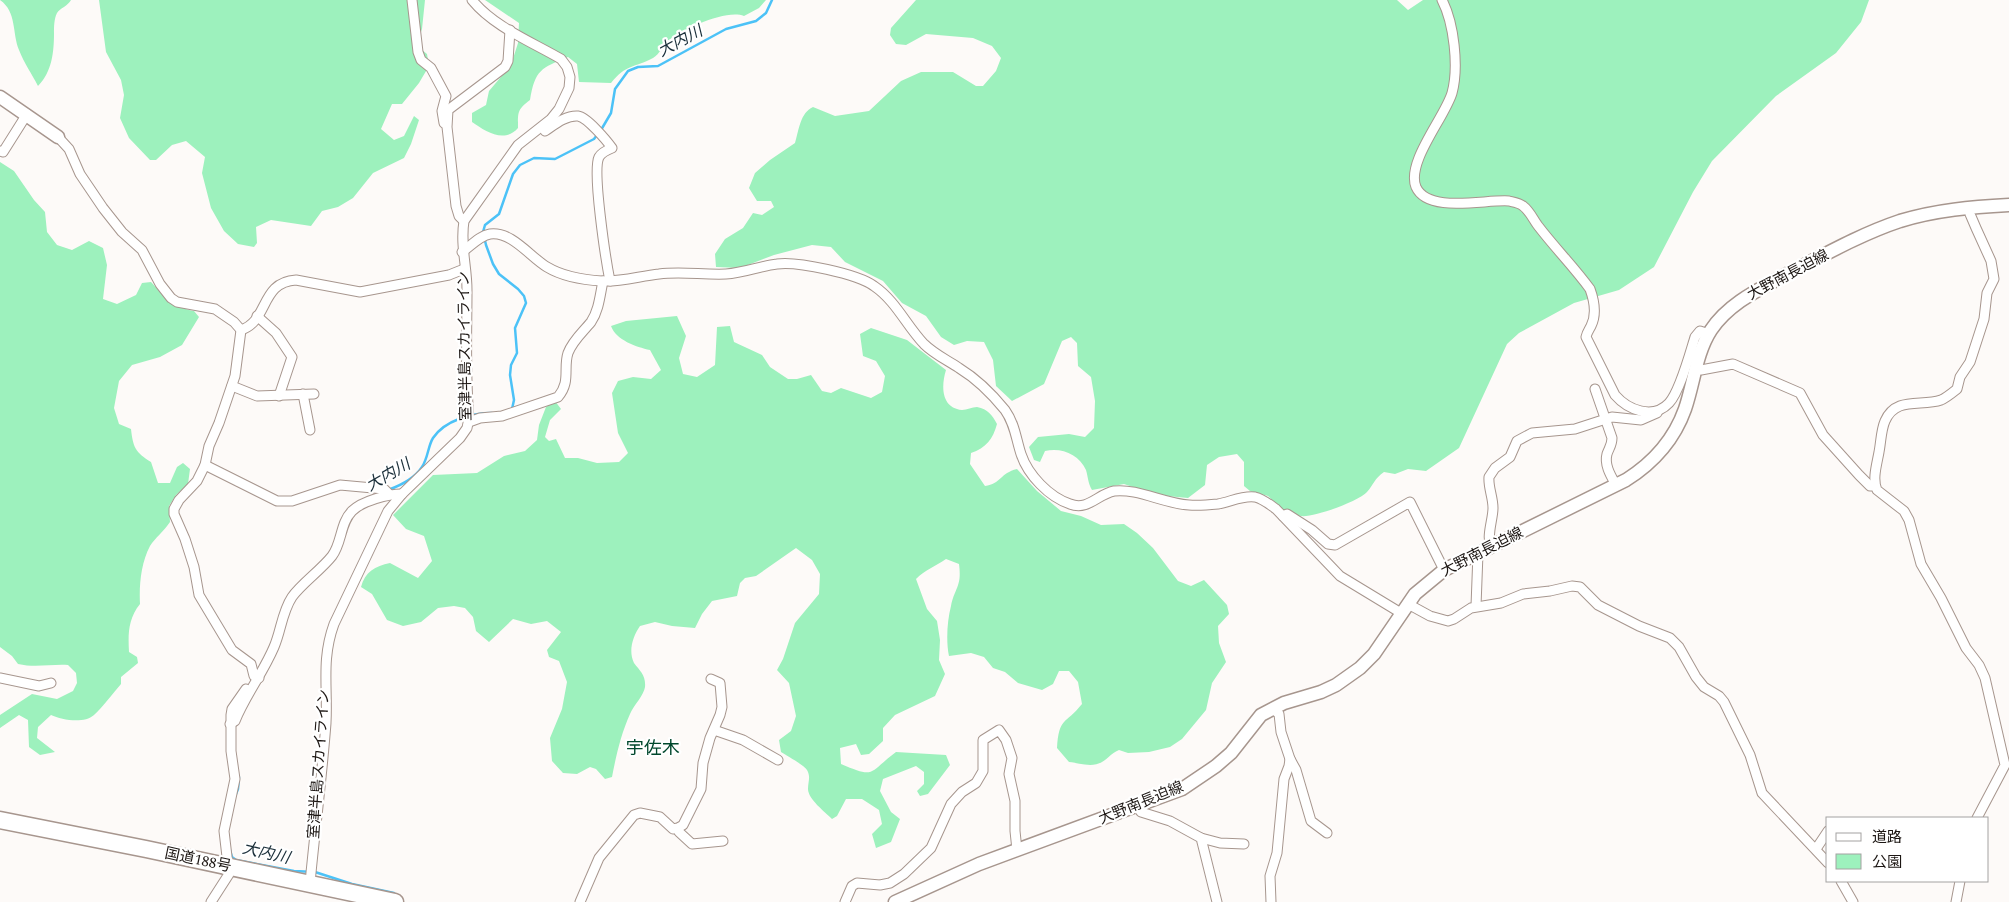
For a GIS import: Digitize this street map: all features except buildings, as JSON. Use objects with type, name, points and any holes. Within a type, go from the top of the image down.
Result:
[{"type":"highway","name":"国道188号","points":[[0,820],[396,902]]},
{"type":"main road","points":[[0,97],[58,137]]},
{"type":"main road","name":"大野南長迫線","points":[[895,902],[979,864],[1136,807],[1182,788],[1216,766],[1230,753],[1261,715],[1284,703],[1321,692],[1348,678],[1374,654],[1404,608],[1426,583],[1444,570],[1616,486],[1642,470],[1659,453],[1673,434],[1685,408],[1703,344],[1709,334],[1722,316],[1750,294],[1851,241],[1902,221],[1935,212],[1970,207],[2009,205]]},
{"type":"street","points":[[412,0],[418,52],[421,60],[431,68],[446,96],[442,111],[443,121],[447,127]]},
{"type":"street","points":[[472,0],[479,8],[510,30],[561,60],[567,67],[570,77],[569,88],[551,120],[518,145],[464,221],[459,216],[456,206],[447,114],[450,107],[505,67],[508,61],[510,30]]},
{"type":"street","points":[[1442,0],[1450,20],[1456,71],[1452,94],[1418,160],[1414,179],[1417,188],[1426,198],[1438,200],[1471,204],[1509,201],[1522,204],[1590,289],[1594,300],[1594,312],[1592,324],[1586,337],[1615,394],[1621,402],[1635,410],[1645,412],[1660,408],[1669,403],[1676,391],[1695,337],[1700,331],[1709,334]]},
{"type":"street","points":[[0,151],[2,152],[26,114]]},
{"type":"street","points":[[469,422],[480,418],[502,416],[558,397],[565,383],[568,354],[580,334],[591,322],[598,308],[606,281],[598,158],[602,153],[612,148],[584,119],[578,116],[560,121],[544,132],[538,130]]},
{"type":"street","points":[[58,137],[69,149],[86,185],[122,232],[142,250],[160,284],[171,298],[177,302],[214,309],[234,322],[241,330],[235,376],[209,446],[205,465],[194,485],[179,500],[174,509],[174,514],[181,526],[194,567],[199,595],[232,650],[251,664],[257,677]]},
{"type":"street","points":[[1970,207],[1976,228],[1991,260],[1994,279],[1987,293],[1984,319],[1970,362],[1960,378],[1957,390],[1941,400],[1906,403],[1897,407],[1890,414],[1883,426],[1875,471],[1875,486],[1876,490],[1904,511],[1909,520],[1921,564],[1941,598],[1966,648],[1979,665],[1985,678],[2005,765],[1978,817]]},
{"type":"street","name":"室津半島スカイライン","points":[[310,883],[327,707],[325,662],[327,643],[378,528],[388,511],[402,494],[460,438],[469,422],[467,287],[462,252],[464,221]]},
{"type":"street","points":[[462,252],[481,238],[491,234],[503,236],[554,270],[584,279],[606,281],[670,272],[724,274],[746,272],[779,263],[808,266],[862,280],[874,286],[889,298],[924,344],[935,354],[974,378],[996,400],[1008,414],[1014,426],[1025,464],[1040,484],[1060,500],[1070,505],[1087,505],[1112,491],[1122,491],[1176,504],[1190,505],[1213,504],[1246,497],[1256,497],[1265,501],[1283,516],[1340,576],[1404,608],[1448,621],[1476,606],[1483,607],[1501,603],[1523,594],[1572,586],[1580,587],[1598,605],[1639,626],[1670,638],[1679,647],[1704,687],[1719,696],[1724,702],[1750,755],[1762,793],[1826,861]]},
{"type":"street","points":[[241,330],[248,328],[273,289],[288,281],[296,280],[360,292],[449,275],[464,269]]},
{"type":"street","points":[[257,316],[276,334],[292,357],[279,396]]},
{"type":"street","points":[[1695,369],[1701,370],[1733,364],[1800,393],[1823,435],[1870,486],[1875,486]]},
{"type":"street","points":[[232,386],[257,396],[314,394]]},
{"type":"street","points":[[1595,389],[1604,420],[1612,438],[1612,444],[1608,452],[1608,467],[1616,486]]},
{"type":"street","points":[[303,394],[310,430]]},
{"type":"street","points":[[1491,547],[1488,536],[1492,528],[1493,507],[1489,477],[1495,468],[1510,457],[1517,441],[1532,433],[1575,429],[1620,417],[1641,420],[1659,412],[1660,408]]},
{"type":"street","points":[[205,465],[277,501],[292,501],[340,485],[402,494]]},
{"type":"street","points":[[211,902],[229,874],[224,831],[235,779],[230,724],[235,722],[277,640],[286,610],[292,598],[332,556],[348,516],[354,510],[388,492]]},
{"type":"street","points":[[1283,516],[1287,514],[1294,517],[1328,544],[1335,545],[1410,502],[1444,570]]},
{"type":"street","points":[[1476,606],[1478,553]]},
{"type":"street","points":[[0,678],[39,686],[51,683]]},
{"type":"street","points":[[580,902],[593,869],[634,815],[640,813],[660,817],[673,828],[683,825],[701,790],[703,763],[722,707],[720,683],[711,679]]},
{"type":"street","points":[[1272,708],[1279,714],[1281,732],[1290,759],[1296,770],[1311,821],[1327,833]]},
{"type":"street","points":[[714,730],[743,740],[778,760]]},
{"type":"street","points":[[845,902],[852,886],[857,883],[880,885],[890,883],[910,869],[931,848],[951,804],[979,778],[984,764],[983,740],[999,730],[1006,740],[1012,758],[1009,774],[1015,801],[1017,850]]},
{"type":"street","points":[[1271,902],[1270,876],[1277,853],[1283,788],[1290,759]]},
{"type":"street","points":[[1136,807],[1141,812],[1170,821],[1200,838],[1220,843],[1244,844]]},
{"type":"street","points":[[678,828],[679,832],[692,844],[723,841]]},
{"type":"street","points":[[1816,849],[1826,834]]},
{"type":"street","points":[[1200,838],[1217,902]]},
{"type":"street","points":[[1842,882],[1853,902]]},
{"type":"street","points":[[1956,902],[1960,882]]},
{"type":"green space","points":[[0,0],[71,0],[56,15],[51,61],[43,80],[38,86],[19,50],[9,10]]},
{"type":"green space","points":[[99,0],[425,0],[422,29],[418,41],[422,50],[427,54],[429,66],[419,83],[402,104],[392,104],[381,129],[394,140],[404,136],[414,116],[419,120],[411,144],[404,158],[373,173],[353,198],[338,207],[322,211],[311,226],[271,220],[256,227],[257,243],[254,247],[238,244],[224,231],[211,208],[202,173],[205,157],[186,141],[172,145],[156,160],[150,160],[129,138],[120,118],[124,95],[121,80],[106,52]]},
{"type":"green space","points":[[485,0],[766,0],[759,8],[744,16],[727,15],[705,21],[685,31],[669,40],[655,56],[621,72],[611,83],[579,82],[577,64],[568,57],[551,64],[537,76],[530,100],[519,112],[518,128],[513,133],[501,136],[489,132],[472,122],[472,113],[486,105],[489,91],[511,65],[518,43],[519,23]]},
{"type":"green space","points":[[916,0],[1397,0],[1408,10],[1423,0],[1869,0],[1861,22],[1836,53],[1776,96],[1712,161],[1693,192],[1654,267],[1619,290],[1574,303],[1519,333],[1507,344],[1459,448],[1426,471],[1408,469],[1395,474],[1384,472],[1376,479],[1367,492],[1355,500],[1325,512],[1301,516],[1283,510],[1268,496],[1250,491],[1244,486],[1244,462],[1237,454],[1219,457],[1207,465],[1205,485],[1188,498],[1156,495],[1124,484],[1092,490],[1083,464],[1074,456],[1063,451],[1045,451],[1040,462],[1034,460],[1029,447],[1038,437],[1069,434],[1085,437],[1094,428],[1095,401],[1091,377],[1078,366],[1077,343],[1071,337],[1062,341],[1044,384],[1012,401],[996,386],[993,360],[984,342],[967,341],[954,345],[941,337],[926,316],[902,303],[883,281],[845,262],[831,247],[812,245],[774,255],[740,268],[716,267],[715,254],[725,239],[743,228],[753,213],[762,215],[774,207],[771,201],[757,201],[749,188],[755,173],[795,143],[805,113],[813,107],[835,116],[869,111],[901,81],[921,72],[953,72],[976,86],[983,86],[996,71],[1001,58],[992,46],[973,38],[926,34],[906,45],[896,44],[890,35],[891,28]]},
{"type":"green space","points":[[0,162],[14,171],[34,200],[45,212],[47,232],[57,245],[72,250],[89,241],[103,248],[107,265],[103,299],[117,304],[136,295],[142,283],[151,282],[170,301],[180,307],[194,311],[199,317],[182,345],[160,357],[132,365],[119,381],[114,408],[119,424],[131,429],[136,448],[141,455],[151,462],[158,483],[170,483],[177,467],[183,463],[190,469],[188,484],[176,495],[169,506],[170,522],[154,540],[144,560],[140,582],[140,604],[133,615],[129,633],[129,652],[137,657],[138,663],[121,677],[121,684],[90,718],[73,720],[51,715],[38,727],[37,738],[55,752],[40,755],[29,747],[28,720],[19,715],[0,728],[0,715],[32,694],[57,699],[73,691],[77,683],[76,673],[68,665],[31,666],[18,664],[12,656],[0,647]]},
{"type":"green space","points":[[677,316],[686,336],[679,358],[683,374],[697,377],[715,365],[717,327],[730,326],[734,342],[762,355],[770,367],[788,379],[797,379],[811,375],[822,391],[831,393],[841,388],[871,398],[882,392],[885,376],[876,361],[863,356],[860,334],[871,328],[907,340],[946,370],[943,389],[946,401],[950,405],[962,410],[977,407],[984,409],[997,424],[988,442],[971,453],[970,464],[985,486],[994,483],[1007,473],[1017,469],[1037,491],[1061,511],[1081,516],[1101,525],[1124,524],[1153,548],[1178,581],[1191,586],[1204,580],[1227,605],[1229,614],[1218,626],[1219,643],[1226,662],[1212,683],[1206,710],[1182,739],[1170,747],[1149,752],[1128,753],[1119,750],[1102,762],[1094,765],[1069,762],[1057,748],[1058,738],[1061,726],[1082,704],[1078,682],[1069,671],[1059,671],[1053,684],[1042,690],[1018,683],[1005,672],[993,668],[984,657],[971,653],[949,656],[947,638],[949,618],[960,572],[959,564],[946,559],[916,579],[927,609],[937,621],[940,640],[939,660],[945,674],[935,696],[895,715],[883,728],[883,741],[869,754],[861,755],[856,744],[840,748],[841,764],[866,772],[876,769],[896,752],[946,755],[950,765],[928,794],[920,796],[917,791],[924,784],[924,772],[916,766],[883,779],[880,791],[891,812],[900,819],[891,842],[876,848],[872,834],[882,824],[879,810],[862,799],[846,799],[837,816],[832,819],[811,797],[808,789],[809,777],[807,770],[781,752],[779,740],[791,731],[796,716],[789,683],[777,670],[783,659],[795,623],[819,594],[820,574],[812,560],[796,548],[756,576],[745,578],[740,583],[737,596],[712,601],[702,614],[695,628],[655,622],[640,626],[633,639],[631,654],[634,663],[644,676],[645,687],[624,729],[612,777],[605,779],[596,769],[590,767],[577,774],[563,773],[552,761],[550,738],[562,709],[567,682],[559,661],[549,657],[547,650],[561,632],[547,621],[531,624],[513,619],[489,642],[476,631],[473,617],[465,608],[454,606],[438,608],[421,622],[403,626],[387,620],[372,594],[361,587],[365,577],[371,570],[390,563],[418,578],[432,561],[424,536],[406,529],[393,515],[433,475],[477,473],[504,456],[525,451],[537,440],[539,425],[546,407],[555,401],[561,409],[550,420],[545,437],[549,441],[556,439],[565,458],[578,458],[597,463],[619,462],[628,453],[618,433],[612,393],[618,381],[633,377],[651,379],[661,370],[650,350],[633,345],[622,339],[611,326],[626,321]]},
{"type":"waterway","name":"大内川","points":[[601,130],[611,113],[615,89],[628,71],[638,67],[658,66],[726,29],[756,21],[766,13],[772,0]]},
{"type":"waterway","name":"大内川","points":[[512,409],[514,400],[510,375],[511,365],[517,353],[515,328],[526,303],[524,296],[499,274],[493,264],[483,232],[485,225],[499,214],[513,174],[520,165],[534,158],[555,159],[594,139],[597,135]]},
{"type":"waterway","name":"大内川","points":[[388,490],[406,481],[419,471],[427,456],[433,438],[444,426],[468,416],[492,413]]},
{"type":"waterway","name":"大内川","points":[[236,794],[239,777]]},
{"type":"waterway","name":"大内川","points":[[230,850],[232,857],[236,860],[294,871],[315,872],[352,884],[394,893]]},
{"type":"district","name":"宇佐木","points":[[653,748]]}]
